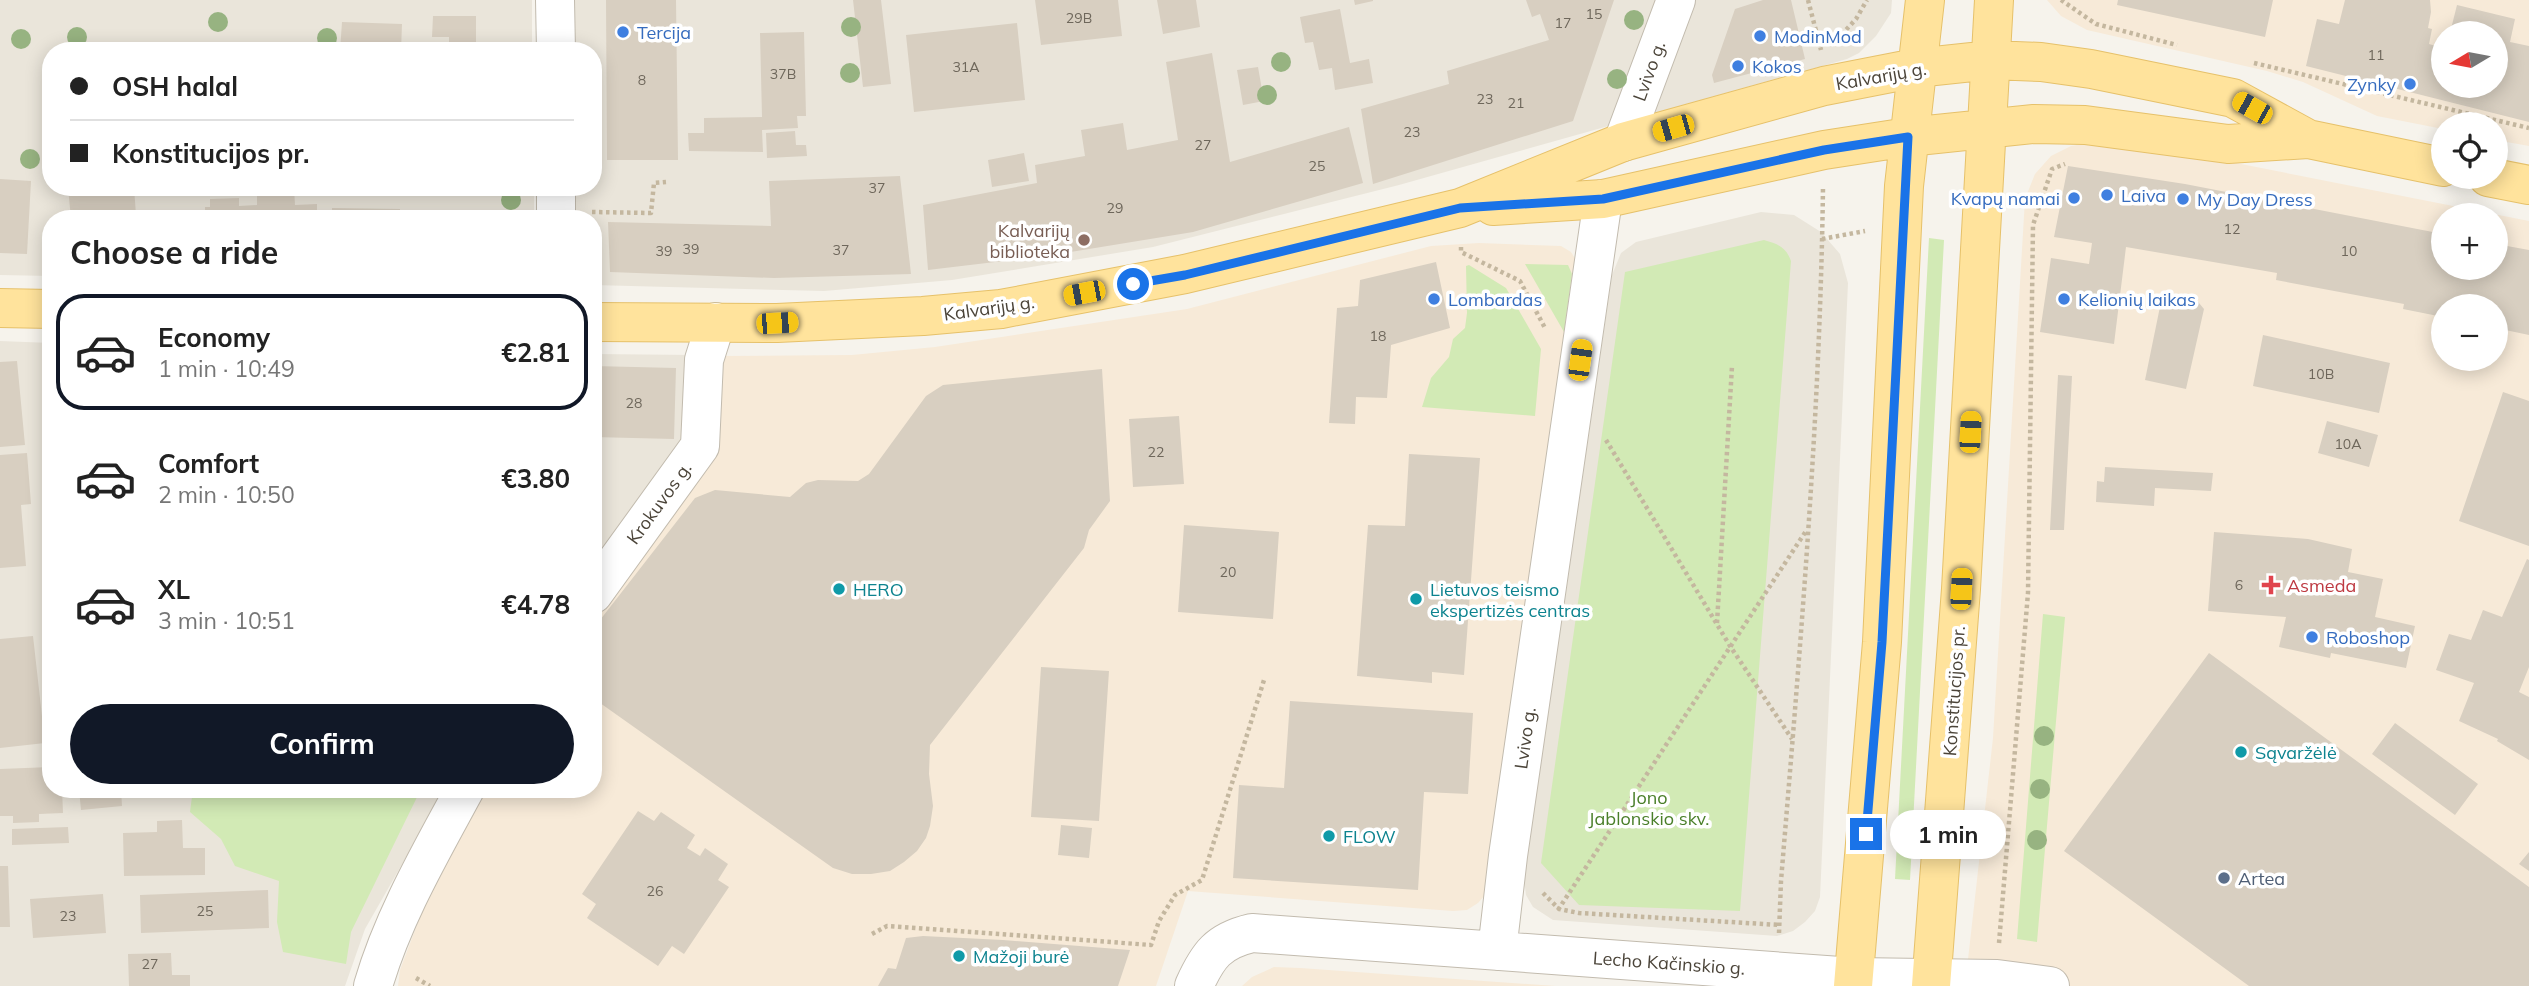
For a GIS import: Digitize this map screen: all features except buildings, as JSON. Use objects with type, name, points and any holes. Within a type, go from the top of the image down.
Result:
[{"type":"main road","points":[[1854,981],[1882,642],[1908,137],[1925,0]]},
{"type":"main road","name":"Konstitucijos pr.","points":[[1932,982],[1961,589],[1994,0]]},
{"type":"main road","name":"Kalvarijų g.","points":[[602,322],[777,323],[880,319],[1001,309],[1185,275],[1460,208],[1623,142],[1824,86],[1916,68],[1991,61],[2041,62],[2091,69],[2233,98],[2308,139]]},
{"type":"main road","name":"Kalvarijų g.","points":[[1460,208],[1603,199],[1824,150],[1988,127],[2034,124],[2085,125],[2228,144],[2308,139],[2431,165]]},
{"type":"main road","points":[[2508,181],[2529,185]]},
{"type":"main road","points":[[0,308],[42,309]]},
{"type":"street","points":[[555,0],[556,42]]},
{"type":"street","name":"Lvivo g.","points":[[1623,142],[1676,0]]},
{"type":"street","name":"Lvivo g.","points":[[1497,951],[1510,843],[1603,199]]},
{"type":"street","name":"Krokuvos g.","points":[[602,582],[700,446],[704,360],[716,322]]},
{"type":"street","points":[[373,986],[378,968],[414,887],[460,798]]},
{"type":"street","points":[[1194,986],[1203,965],[1216,948],[1234,937],[1252,933],[1497,951]]},
{"type":"street","name":"Lecho Kačinskio g.","points":[[1497,951],[1854,981],[1997,979],[2050,986]]},
{"type":"path","points":[[1808,0],[1823,55],[1856,19],[1867,0]]},
{"type":"path","points":[[2061,0],[2096,24],[2188,47]]},
{"type":"path","points":[[2091,69],[2096,24]]},
{"type":"path","points":[[2241,60],[2529,128]]},
{"type":"path","points":[[1999,939],[2028,593],[2033,225],[2052,169],[2078,159],[2085,125]]},
{"type":"path","points":[[1540,882],[1543,893],[1559,909],[1579,913],[1780,925],[1823,265],[1824,150]]},
{"type":"path","points":[[556,206],[651,213],[654,183],[666,182]]},
{"type":"path","points":[[1460,208],[1461,252],[1520,281],[1576,387]]},
{"type":"path","points":[[1717,624],[1732,366]]},
{"type":"path","points":[[1605,439],[1730,646],[1793,740]]},
{"type":"path","points":[[1547,954],[1554,916],[1807,529]]},
{"type":"path","points":[[872,933],[887,926],[1151,945],[1159,921],[1175,895],[1202,880],[1264,680]]},
{"type":"shaded area","points":[[0,0],[532,0],[532,42],[42,42],[42,196],[534,196],[534,210],[42,210],[42,276],[0,275]]},
{"type":"shaded area","points":[[565,0],[1892,0],[1891,13],[1876,36],[1859,53],[1847,59],[1399,185],[1153,247],[952,280],[824,291],[602,285],[602,210],[568,210],[567,196],[602,196],[602,42],[566,42]]},
{"type":"shaded area","points":[[2047,0],[2529,0],[2529,146],[2508,142],[2508,112],[2431,112],[2431,127],[2377,116],[2303,82],[2267,71],[2087,30],[2061,16]]},
{"type":"shaded area","points":[[2095,142],[2165,149],[2438,203],[2431,203],[2431,280],[2508,280],[2508,217],[2529,221],[2529,986],[1965,986],[1993,738],[2025,199],[2035,174],[2051,156],[2071,146]]},
{"type":"shaded area","name":"Jono Jablonskio skv.","points":[[1761,212],[1794,215],[1821,232],[1840,254],[1848,283],[1820,897],[1815,911],[1805,922],[1793,931],[1777,936],[1553,920],[1533,907],[1526,895],[1524,880],[1612,275],[1621,253],[1636,242]]},
{"type":"shaded area","points":[[1479,243],[1561,246],[1571,252],[1576,260],[1486,894],[1478,903],[1467,910],[1453,911],[1188,891],[1156,986],[398,986],[400,970],[438,869],[480,798],[602,798],[602,601],[711,451],[717,356],[852,355],[935,347],[1187,309],[1431,246]]},
{"type":"shaded area","points":[[0,341],[42,343],[42,798],[440,798],[365,929],[345,986],[0,986]]},
{"type":"shaded area","points":[[602,354],[695,355],[690,442],[602,563]]},
{"type":"shaded area","points":[[1274,967],[1556,986],[1242,986],[1252,977]]},
{"type":"green space","points":[[1929,238],[1944,240],[1910,880],[1895,879]]},
{"type":"green space","name":"Jono Jablonskio skv.","points":[[1764,240],[1781,247],[1791,261],[1740,911],[1579,905],[1541,863],[1625,272]]},
{"type":"green space","points":[[1525,264],[1568,265],[1572,274],[1564,332]]},
{"type":"green space","points":[[1469,265],[1506,288],[1541,349],[1535,416],[1422,407],[1431,378],[1449,357],[1453,339],[1465,328],[1466,266]]},
{"type":"green space","points":[[2043,614],[2065,617],[2037,942],[2017,939]]},
{"type":"green space","points":[[192,798],[417,798],[351,932],[346,964],[283,952],[277,922],[279,881],[235,866],[221,839],[190,812]]},
{"type":"place","name":"Tercija","points":[[623,32]]},
{"type":"place","name":"ModinMod","points":[[1760,36]]},
{"type":"place","name":"Kokos","points":[[1738,66]]},
{"type":"place","name":"Zynky","points":[[2410,84]]},
{"type":"place","name":"Laiva","points":[[2107,195]]},
{"type":"place","name":"Kvapų namai","points":[[2074,198]]},
{"type":"place","name":"My Day Dress","points":[[2183,199]]},
{"type":"place","name":"Kalvarijų biblioteka","points":[[1084,240]]},
{"type":"place","name":"Lombardas","points":[[1434,299]]},
{"type":"place","name":"Kelionių laikas","points":[[2064,299]]},
{"type":"place","name":"Asmeda","points":[[2271,585]]},
{"type":"place","name":"HERO","points":[[839,589]]},
{"type":"place","name":"Lietuvos teismo ekspertizės centras","points":[[1416,599]]},
{"type":"place","name":"Roboshop","points":[[2312,637]]},
{"type":"place","name":"Sąvaržėlė","points":[[2241,752]]},
{"type":"place","name":"FLOW","points":[[1329,836]]},
{"type":"place","name":"Artea","points":[[2224,878]]},
{"type":"place","name":"Mažoji burė","points":[[959,956]]},
{"type":"route","points":[[1133,284],[1185,275],[1460,208],[1603,199],[1824,150],[1908,137],[1882,642],[1866,834]]}]
